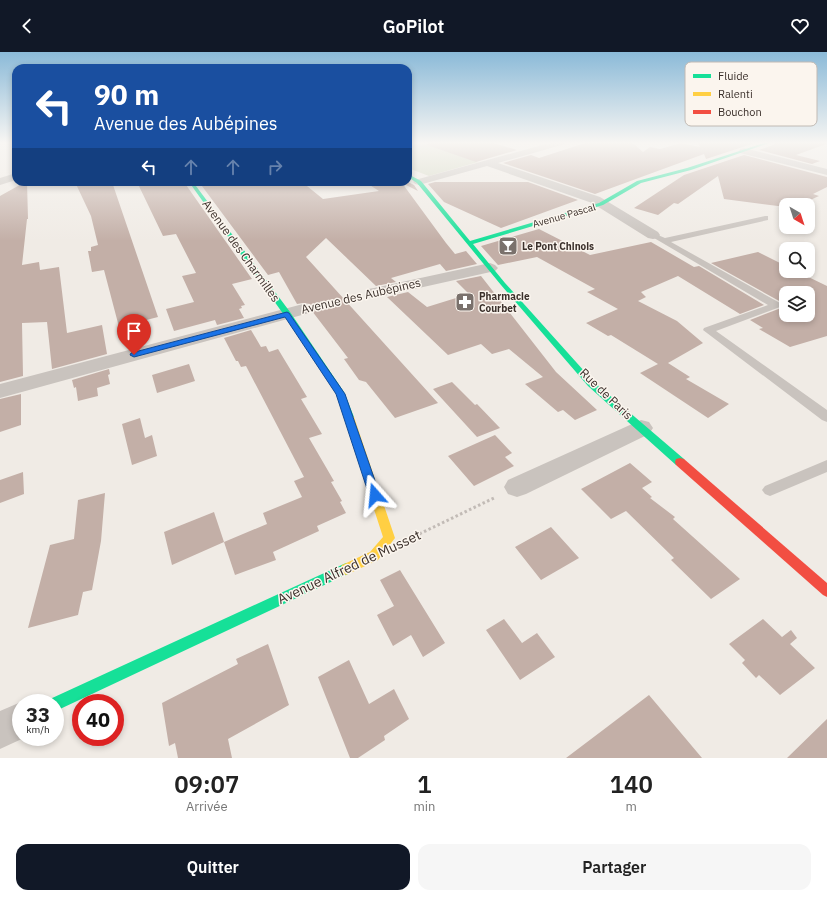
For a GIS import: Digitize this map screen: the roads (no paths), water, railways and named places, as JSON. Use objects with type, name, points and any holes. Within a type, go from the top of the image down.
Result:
[{"type":"street","points":[[419,182],[445,175]]},
{"type":"street","points":[[523,175],[596,200],[658,238]]},
{"type":"street","name":"Avenue Pascal","points":[[469,242],[601,204],[639,182],[668,175]]},
{"type":"street","points":[[0,182],[12,178]]},
{"type":"street","name":"Rue de Paris","points":[[412,178],[419,182],[490,268],[592,384],[827,591]]},
{"type":"street","name":"Avenue des Charmilles","points":[[194,186],[295,312],[341,394],[389,538],[374,556]]},
{"type":"street","name":"Avenue des Aubépines","points":[[374,293],[490,268]]},
{"type":"street","name":"Avenue des Aubépines","points":[[0,391],[295,312]]},
{"type":"street","points":[[517,487],[641,428]]},
{"type":"street","name":"Avenue Alfred de Musset","points":[[64,700],[374,556]]},
{"type":"street","points":[[0,730],[12,724]]},
{"type":"lane","points":[[658,238],[765,218]]},
{"type":"lane","points":[[658,238],[776,305],[708,330],[827,417]]},
{"type":"lane","points":[[770,490],[827,466]]},
{"type":"place","name":"Le Pont Chinois","points":[[508,246]]},
{"type":"place","name":"Pharmacie Courbet","points":[[465,302]]}]
